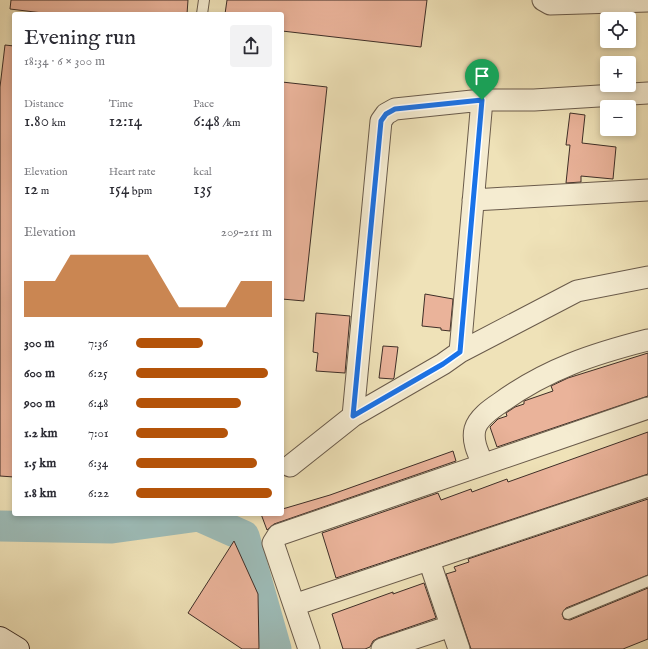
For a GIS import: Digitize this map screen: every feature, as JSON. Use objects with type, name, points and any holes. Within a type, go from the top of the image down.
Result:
[{"type":"street","points":[[543,0],[550,4],[644,1]]},
{"type":"street","points":[[353,416],[381,121],[386,114],[395,109],[482,100],[534,100],[648,93]]},
{"type":"street","points":[[460,352],[482,100]]},
{"type":"street","points":[[473,200],[648,190]]},
{"type":"street","points":[[290,466],[353,416],[443,364],[460,352],[577,291],[648,277]]},
{"type":"street","points":[[482,464],[474,438],[475,428],[481,419],[524,385],[550,372],[582,359],[648,340]]},
{"type":"street","points":[[309,649],[273,543],[278,535],[648,408]]},
{"type":"street","points":[[294,605],[648,486]]},
{"type":"street","points":[[429,560],[459,649]]},
{"type":"street","points":[[382,649],[451,626]]},
{"type":"street","points":[[0,638],[18,649]]},
{"type":"lane","points":[[202,12],[204,0]]},
{"type":"lane","points":[[568,614],[648,582]]},
{"type":"building","points":[[11,0],[188,0],[187,12],[35,12],[10,9]]},
{"type":"building","points":[[227,0],[427,0],[421,47],[284,31],[284,12],[225,12]]},
{"type":"building","points":[[5,45],[12,46],[12,477],[0,476],[0,87]]},
{"type":"building","points":[[284,82],[327,87],[304,301],[284,299]]},
{"type":"building","points":[[570,113],[585,115],[582,143],[616,147],[613,179],[581,176],[581,182],[566,183],[570,145],[566,145]]},
{"type":"building","points":[[425,294],[453,299],[450,331],[441,330],[441,328],[422,326]]},
{"type":"building","points":[[316,313],[350,316],[345,373],[316,371],[318,353],[313,352]]},
{"type":"building","points":[[383,346],[398,347],[393,379],[379,378]]},
{"type":"building","points":[[648,353],[648,396],[497,447],[490,427],[498,419],[507,416],[506,413],[515,407],[524,404],[524,401],[553,391],[551,386],[568,378]]},
{"type":"building","points":[[648,432],[648,474],[336,578],[322,533],[438,493],[441,500],[471,489],[472,492],[507,479],[508,482]]},
{"type":"building","points":[[453,451],[456,461],[274,524],[267,530],[262,516],[284,516],[284,508],[330,495]]},
{"type":"building","points":[[648,499],[648,575],[566,608],[562,614],[564,619],[570,620],[648,588],[648,639],[623,649],[471,649],[446,574],[456,571],[454,567],[469,562],[468,559]]},
{"type":"building","points":[[234,541],[258,594],[259,649],[242,649],[188,613]]},
{"type":"building","points":[[424,583],[436,618],[378,638],[373,641],[370,647],[365,649],[343,649],[332,614],[393,592],[393,594]]},
{"type":"waterway","points":[[0,526],[112,528],[199,516],[244,536],[276,649]]},
{"type":"route","points":[[482,100],[460,352],[443,364],[353,416],[381,121],[386,114],[395,109],[482,100]]}]
